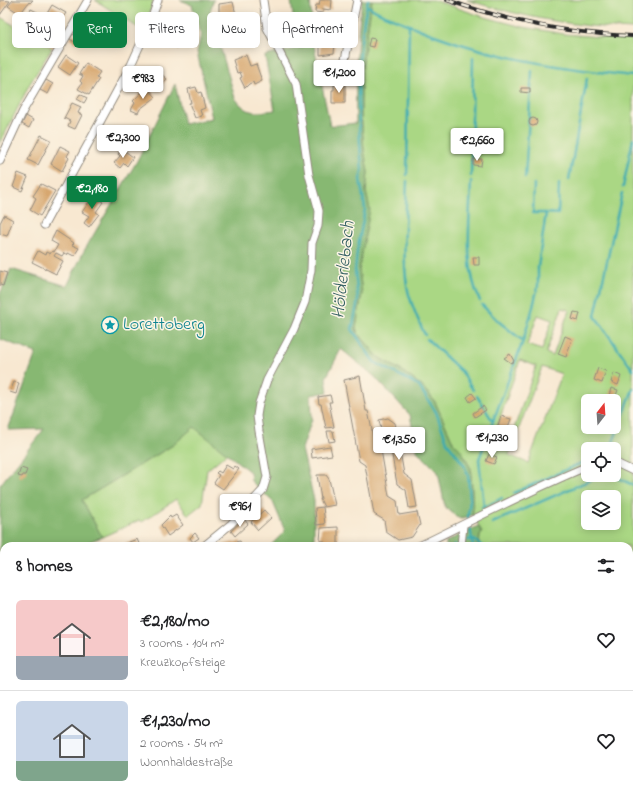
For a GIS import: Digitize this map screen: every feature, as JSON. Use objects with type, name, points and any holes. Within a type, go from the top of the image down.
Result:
[{"type":"street","points":[[0,161],[23,111],[88,0]]},
{"type":"street","points":[[44,225],[131,65],[150,23],[158,0]]},
{"type":"street","points":[[209,542],[230,524],[263,490],[266,483],[267,477],[257,416],[259,403],[267,380],[294,329],[305,302],[312,243],[319,220],[317,202],[306,156],[296,84],[267,28],[263,0]]},
{"type":"street","points":[[344,65],[357,0]]},
{"type":"street","points":[[621,465],[633,471]]},
{"type":"street","points":[[427,542],[475,520],[517,496],[581,469]]},
{"type":"street","points":[[462,542],[464,524]]},
{"type":"green space","points":[[95,0],[154,0],[150,12],[135,12],[135,26],[127,21],[127,12],[114,12]]},
{"type":"green space","points":[[180,0],[214,0],[210,12],[207,12],[207,48],[221,48],[235,98],[240,104],[252,112],[275,110],[265,56],[299,48],[314,48],[330,126],[356,123],[356,61],[362,0],[372,0],[361,73],[361,113],[364,150],[368,172],[366,192],[370,209],[359,270],[362,293],[356,328],[358,333],[378,357],[402,371],[422,386],[435,402],[453,442],[461,450],[471,469],[473,515],[460,519],[445,507],[438,472],[417,451],[410,415],[374,376],[341,349],[326,378],[328,392],[311,395],[312,419],[302,449],[314,500],[314,542],[274,542],[285,531],[273,502],[251,481],[250,472],[194,427],[173,445],[82,500],[102,537],[89,542],[0,542],[0,485],[44,429],[8,430],[36,353],[0,339],[0,294],[11,269],[67,286],[84,251],[137,161],[175,84],[184,124],[212,118],[197,52],[201,35],[199,28],[199,12],[194,12],[192,5]]},
{"type":"green space","points":[[291,0],[310,0],[311,12],[292,12]]},
{"type":"green space","points":[[372,0],[434,0],[481,16],[523,27],[564,34],[633,40],[633,542],[479,542],[482,532],[473,515],[471,469],[461,450],[453,442],[435,402],[429,394],[402,371],[378,357],[358,333],[356,328],[362,293],[359,270],[369,209],[366,192],[368,172],[364,150],[361,113],[361,73]],"holes":[[[562,308],[569,310],[553,356],[546,353]],[[538,315],[552,320],[542,350],[527,345]],[[520,360],[536,366],[507,449],[491,444]],[[542,367],[562,374],[528,463],[509,455]]]},
{"type":"green space","points":[[467,0],[633,0],[633,29],[591,26],[549,20]]},
{"type":"green space","points":[[0,17],[12,24],[12,48],[52,48],[29,85],[0,144]]},
{"type":"green space","points":[[194,426],[227,453],[207,470],[202,504],[188,515],[176,499],[142,522],[140,520],[102,537],[82,500],[173,445]]},
{"type":"green space","points":[[478,526],[482,532],[479,542],[446,542]]},
{"type":"building","points":[[0,0],[10,1],[0,15]]},
{"type":"building","points":[[13,0],[33,0],[30,3],[29,2],[22,12],[17,12],[8,6]]},
{"type":"building","points":[[320,0],[332,0],[331,10],[323,9],[323,12],[315,12],[316,5],[319,5]]},
{"type":"building","points":[[233,2],[235,12],[219,12],[219,4]]},
{"type":"building","points":[[52,5],[64,12],[48,12]]},
{"type":"building","points":[[31,9],[37,12],[29,12]]},
{"type":"building","points":[[73,34],[73,41],[70,39]]},
{"type":"building","points":[[370,38],[375,39],[373,47],[368,46]]},
{"type":"building","points":[[320,48],[335,48],[334,53],[320,55]]},
{"type":"building","points":[[66,55],[78,63],[70,75],[58,67]]},
{"type":"building","points":[[246,55],[250,66],[256,64],[262,81],[254,85],[253,82],[245,88],[240,78],[242,77],[240,72],[237,73],[233,60]]},
{"type":"building","points":[[86,63],[100,72],[96,78],[99,79],[89,95],[78,89],[82,83],[80,81],[83,76],[79,74]]},
{"type":"building","points":[[161,74],[167,79],[160,87],[154,82]]},
{"type":"building","points":[[334,76],[334,83],[327,83],[327,77]]},
{"type":"building","points":[[46,80],[53,84],[48,94],[40,90]]},
{"type":"building","points":[[334,84],[345,85],[345,103],[332,103],[332,90],[334,90]]},
{"type":"building","points":[[147,87],[156,97],[140,109],[138,113],[131,110],[135,103],[133,101]]},
{"type":"building","points":[[196,87],[198,93],[201,92],[205,108],[200,110],[202,116],[195,118],[189,103],[191,103],[188,89]]},
{"type":"building","points":[[521,88],[530,88],[530,93],[521,92]]},
{"type":"building","points":[[80,94],[87,98],[84,103],[77,99]]},
{"type":"building","points":[[72,103],[81,107],[78,113],[82,115],[75,129],[68,126],[70,121],[64,118]]},
{"type":"building","points":[[26,116],[33,120],[29,128],[22,124]]},
{"type":"building","points":[[531,118],[535,118],[537,122],[535,126],[531,126],[529,124],[529,120]]},
{"type":"building","points":[[41,135],[51,140],[38,165],[28,160]]},
{"type":"building","points":[[60,146],[70,151],[67,156],[69,158],[62,171],[51,164]]},
{"type":"building","points":[[122,149],[133,157],[127,166],[124,163],[120,168],[114,163],[120,156],[118,154]]},
{"type":"building","points":[[473,159],[482,159],[481,166],[473,165]]},
{"type":"building","points":[[18,173],[28,177],[22,191],[13,187]]},
{"type":"building","points":[[80,181],[82,189],[75,190],[74,182]]},
{"type":"building","points":[[41,184],[55,191],[40,216],[30,210],[36,198],[33,196]]},
{"type":"building","points":[[92,195],[103,202],[96,212],[99,214],[89,227],[84,223],[89,216],[82,212],[90,201],[89,199]]},
{"type":"building","points":[[4,215],[13,220],[7,236],[0,234],[0,223]]},
{"type":"building","points":[[56,231],[74,243],[72,245],[79,248],[74,256],[64,253],[62,256],[56,253],[54,256],[63,261],[56,274],[32,262],[38,251],[45,255],[46,252],[50,254],[52,251],[54,252],[58,245],[51,241]]},
{"type":"building","points":[[473,257],[479,257],[479,265],[474,265]]},
{"type":"building","points":[[0,271],[7,273],[3,286],[0,285]]},
{"type":"building","points":[[574,312],[580,313],[578,321],[572,319]]},
{"type":"building","points":[[565,336],[572,339],[566,357],[558,354]]},
{"type":"building","points":[[510,354],[514,361],[511,363],[504,358]]},
{"type":"building","points":[[598,368],[606,371],[602,383],[594,380]]},
{"type":"building","points":[[614,373],[621,376],[618,385],[611,382]]},
{"type":"building","points":[[360,376],[366,411],[368,411],[374,440],[380,444],[389,496],[397,501],[399,515],[417,512],[420,525],[412,537],[398,540],[386,532],[384,520],[374,514],[365,465],[359,461],[344,380]]},
{"type":"building","points":[[14,382],[19,383],[16,394],[10,392]]},
{"type":"building","points":[[611,388],[618,390],[616,394],[610,394]]},
{"type":"building","points":[[472,393],[476,398],[470,402],[467,397]]},
{"type":"building","points":[[330,395],[332,402],[329,402],[334,427],[326,428],[318,397]]},
{"type":"building","points":[[483,406],[486,410],[475,417],[473,413]]},
{"type":"building","points":[[501,416],[511,419],[501,446],[492,443]]},
{"type":"building","points":[[388,418],[395,423],[404,474],[412,480],[417,507],[409,508],[406,490],[397,484],[388,433],[381,429],[379,420]]},
{"type":"building","points":[[509,429],[513,431],[508,448],[504,447]]},
{"type":"building","points":[[327,431],[333,431],[335,441],[329,442]]},
{"type":"building","points":[[330,446],[332,455],[312,458],[311,449]]},
{"type":"building","points":[[489,454],[497,457],[494,464],[486,461]]},
{"type":"building","points":[[226,465],[233,469],[235,466],[239,469],[223,489],[214,483],[219,475],[216,473],[218,471],[221,473]]},
{"type":"building","points":[[21,468],[27,470],[25,475],[22,477],[18,476]]},
{"type":"building","points":[[317,475],[326,475],[329,479],[335,505],[324,507],[320,499]]},
{"type":"building","points":[[323,507],[325,524],[316,525],[315,508]]},
{"type":"building","points":[[264,510],[271,518],[258,530],[251,522]]},
{"type":"building","points":[[176,515],[183,525],[168,536],[161,525],[170,516],[171,518]]},
{"type":"building","points":[[244,519],[248,524],[235,536],[231,531]]},
{"type":"building","points":[[338,527],[338,542],[320,541],[321,528]]},
{"type":"building","points":[[195,533],[199,538],[193,542],[190,538]]},
{"type":"building","points":[[137,539],[138,542],[129,542]]},
{"type":"waterway","name":"Hölderlebach","points":[[368,0],[361,42],[358,84],[362,170],[360,179],[365,209],[357,251],[355,271],[358,300],[352,329],[374,362],[418,385],[436,412],[447,442],[464,465],[468,475],[470,500],[468,515],[472,542]]},
{"type":"waterway","points":[[367,5],[379,13],[431,34],[487,52],[573,69],[633,76]]},
{"type":"waterway","points":[[407,175],[409,26]]},
{"type":"waterway","points":[[471,176],[473,58]]},
{"type":"waterway","points":[[525,178],[532,71]]},
{"type":"waterway","points":[[569,180],[587,78]]},
{"type":"waterway","points":[[623,187],[633,139]]},
{"type":"waterway","points":[[407,181],[405,247],[407,286],[412,305],[425,335]]},
{"type":"waterway","points":[[471,181],[469,257],[471,273],[480,301]]},
{"type":"waterway","points":[[482,507],[484,507],[479,459],[523,341],[538,286],[538,267],[546,213],[533,213],[534,184]]},
{"type":"waterway","points":[[546,213],[558,214],[559,184]]},
{"type":"waterway","points":[[622,193],[595,316],[633,370]]},
{"type":"waterway","points":[[482,305],[498,321],[523,341]]},
{"type":"waterway","points":[[427,339],[462,372],[473,390]]},
{"type":"waterway","points":[[613,442],[633,389]]},
{"type":"waterway","points":[[477,396],[492,420]]},
{"type":"waterway","points":[[514,493],[581,463]]},
{"type":"waterway","points":[[621,479],[633,485]]},
{"type":"waterway","points":[[492,523],[586,482]]},
{"type":"waterway","points":[[484,507],[502,498]]},
{"type":"waterway","name":"Hölderlebach","points":[[468,540],[473,539],[477,542]]},
{"type":"railway","points":[[447,0],[492,14],[538,25],[609,35],[633,36]]},
{"type":"place","name":"Lorettoberg","points":[[110,325]]}]
